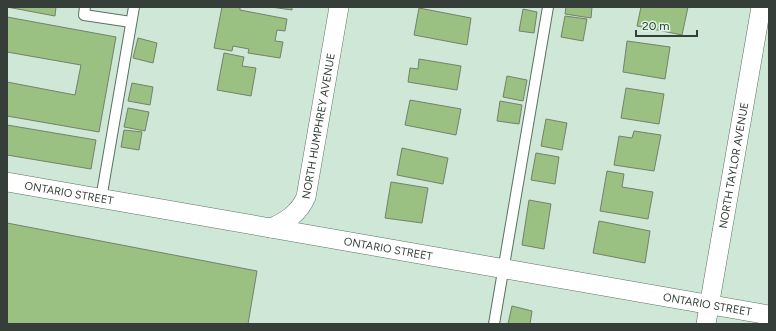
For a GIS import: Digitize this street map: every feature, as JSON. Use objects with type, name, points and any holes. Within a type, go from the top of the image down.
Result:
[{"type":"street","name":"NORTH HUMPHREY AVENUE","points":[[271,228],[283,223],[293,216],[303,204],[306,197],[339,7]]},
{"type":"street","name":"NORTH TAYLOR AVENUE","points":[[706,324],[761,7]]},
{"type":"street","name":"ONTARIO STREET","points":[[7,182],[769,315]]},
{"type":"lane","points":[[85,7],[84,15],[131,22]]},
{"type":"lane","points":[[101,199],[134,7]]},
{"type":"lane","points":[[494,324],[548,7]]},
{"type":"building","points":[[7,7],[56,7],[55,16]]},
{"type":"building","points":[[222,7],[240,7],[240,10],[287,19],[285,31],[277,30],[275,41],[283,42],[280,58],[248,53],[249,49],[233,46],[232,51],[214,48]]},
{"type":"building","points":[[271,7],[292,7],[292,10]]},
{"type":"building","points":[[566,7],[592,7],[591,18],[565,14]]},
{"type":"building","points":[[641,7],[688,7],[682,35],[637,26]]},
{"type":"building","points":[[419,8],[471,18],[467,45],[414,35]]},
{"type":"building","points":[[523,9],[537,12],[534,33],[519,31]]},
{"type":"building","points":[[565,16],[587,19],[583,41],[561,37]]},
{"type":"building","points":[[7,17],[116,37],[99,132],[7,116],[7,82],[75,95],[81,65],[7,52]]},
{"type":"building","points":[[138,38],[157,43],[153,63],[133,58]]},
{"type":"building","points":[[627,41],[670,47],[665,79],[623,72]]},
{"type":"building","points":[[224,53],[244,57],[242,66],[256,68],[251,96],[217,90]]},
{"type":"building","points":[[419,59],[461,66],[457,90],[408,82],[410,68],[418,69]]},
{"type":"building","points":[[507,76],[527,80],[523,101],[503,97]]},
{"type":"building","points":[[132,83],[153,87],[150,105],[128,101]]},
{"type":"building","points":[[626,88],[664,94],[659,124],[621,118]]},
{"type":"building","points":[[410,100],[461,109],[456,135],[405,125]]},
{"type":"building","points":[[500,101],[522,105],[519,124],[497,121]]},
{"type":"building","points":[[128,108],[149,112],[145,131],[124,127]]},
{"type":"building","points":[[546,119],[567,123],[562,150],[541,146]]},
{"type":"building","points":[[7,125],[96,140],[91,169],[7,155]]},
{"type":"building","points":[[124,130],[142,132],[139,150],[121,147]]},
{"type":"building","points":[[634,131],[661,135],[654,171],[614,165],[619,136],[632,138]]},
{"type":"building","points":[[402,148],[448,158],[443,184],[397,175]]},
{"type":"building","points":[[536,153],[559,157],[555,184],[531,180]]},
{"type":"building","points":[[607,171],[624,174],[622,187],[653,192],[648,219],[600,211]]},
{"type":"building","points":[[391,182],[428,188],[422,223],[385,218]]},
{"type":"building","points":[[529,200],[551,204],[544,249],[522,245]]},
{"type":"building","points":[[599,221],[650,231],[645,263],[593,253]]},
{"type":"building","points":[[7,223],[257,271],[248,324],[7,324]]},
{"type":"building","points":[[512,306],[532,311],[530,324],[508,324]]}]
